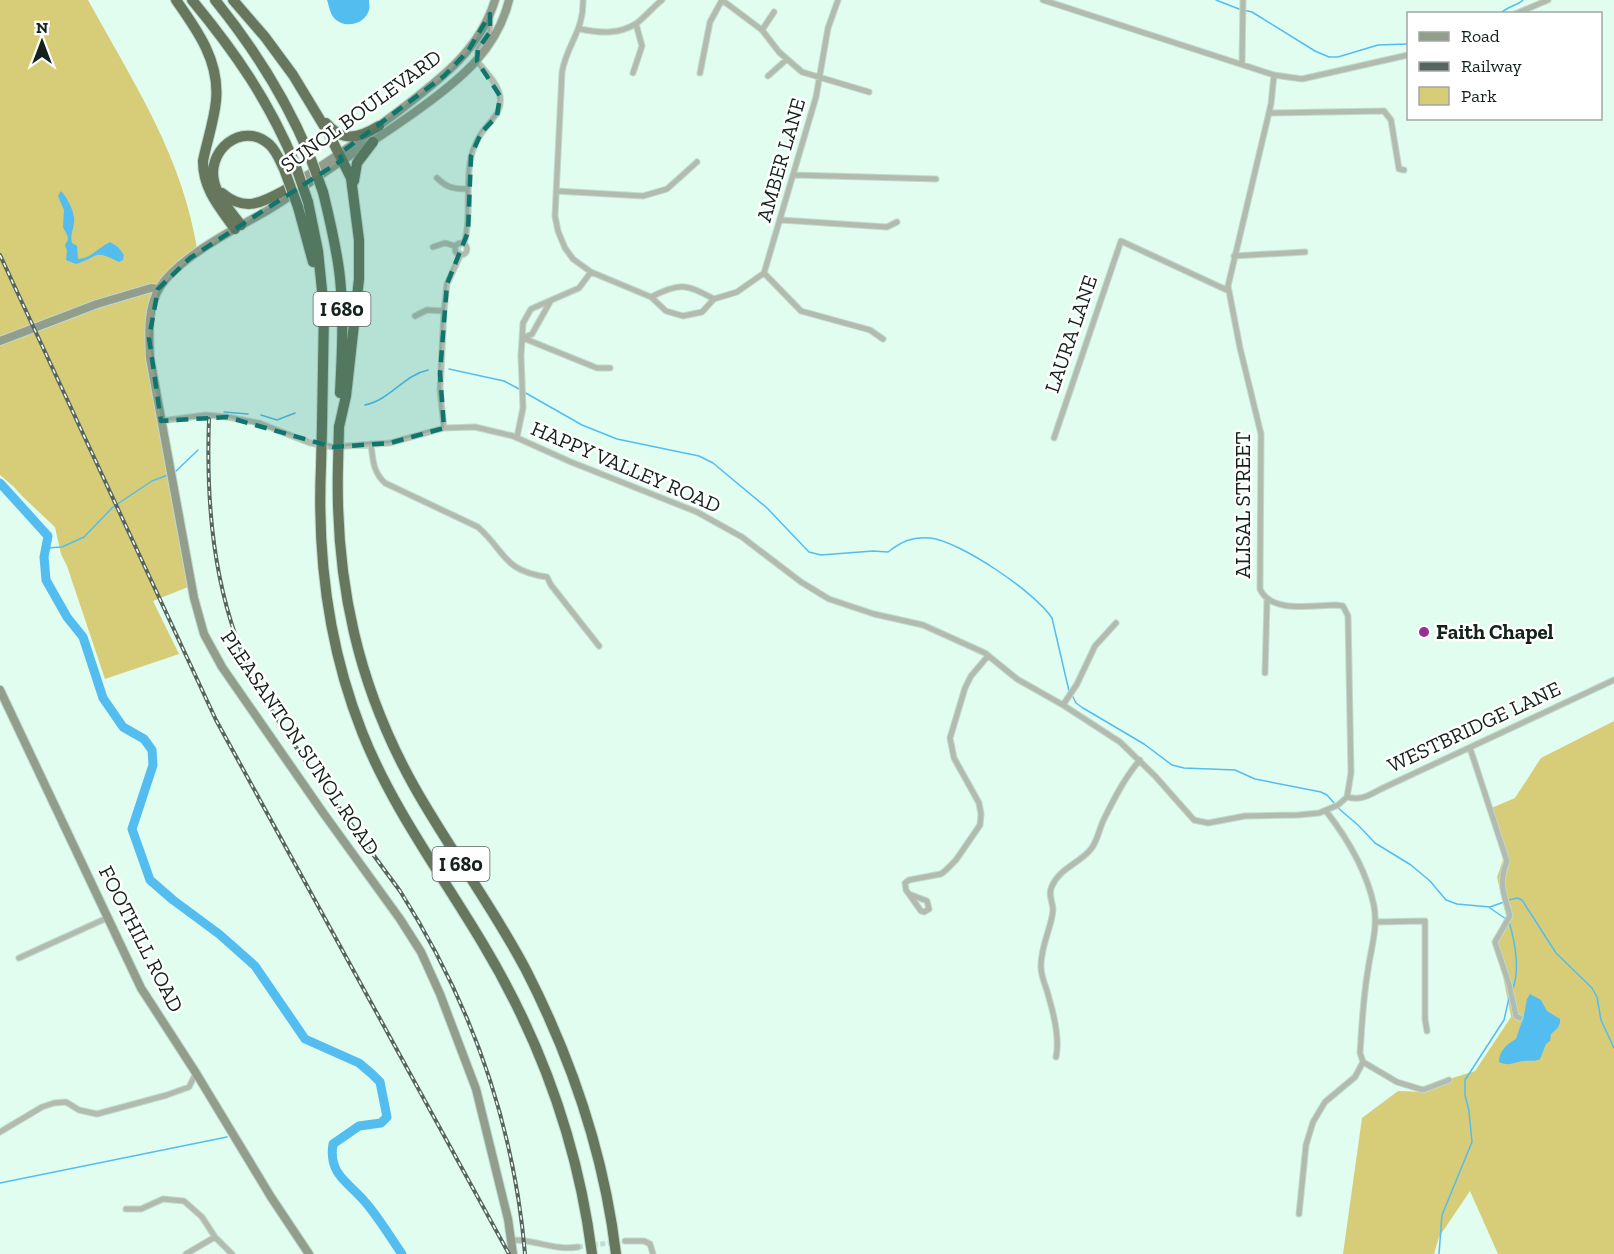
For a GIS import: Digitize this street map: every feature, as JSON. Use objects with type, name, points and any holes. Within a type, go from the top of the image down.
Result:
[{"type":"highway","points":[[176,0],[204,42],[213,70],[216,98],[203,160],[203,171],[208,190],[238,227]]},
{"type":"highway","points":[[192,0],[235,53],[254,81],[282,132],[295,164],[303,205]]},
{"type":"highway","name":"I 680","points":[[214,0],[250,45],[297,125],[323,192],[336,249],[340,279],[342,342],[338,534],[343,579],[353,632],[372,697],[394,749],[415,789],[525,968],[558,1035],[576,1081],[597,1152],[613,1228],[616,1254]]},
{"type":"highway","points":[[234,0],[280,56],[341,157],[351,178],[358,226]]},
{"type":"highway","points":[[317,114],[330,128],[347,136],[365,135],[379,126]]},
{"type":"highway","points":[[238,227],[216,186],[213,166],[216,155],[229,141],[240,137],[252,137],[268,144],[275,151],[303,205]]},
{"type":"highway","points":[[339,427],[346,396],[358,302],[360,260],[355,170],[362,154],[374,142]]},
{"type":"highway","points":[[216,186],[230,200],[250,205],[268,199],[286,189]]},
{"type":"highway","name":"I 680","points":[[303,205],[325,340],[320,535],[324,582],[333,637],[351,704],[378,769],[503,979],[535,1045],[550,1081],[574,1157],[592,1254]]},
{"type":"main road","name":"SUNOL BOULEVARD","points":[[238,227],[286,198],[341,157],[455,65],[481,33],[495,0]]},
{"type":"main road","name":"SUNOL BOULEVARD","points":[[238,227],[243,219],[286,189],[341,157],[374,142],[453,85],[477,61],[495,37],[509,0]]},
{"type":"main road","name":"PLEASANTON SUNOL ROAD","points":[[238,227],[177,268],[158,289],[152,305],[150,358],[196,607],[212,651],[324,814],[400,919],[431,972],[476,1089],[508,1219],[513,1254]]},
{"type":"main road","points":[[0,341],[98,304],[151,288],[158,289]]},
{"type":"main road","name":"FOOTHILL ROAD","points":[[0,690],[141,988],[196,1073],[241,1151],[309,1254]]},
{"type":"street","points":[[583,0],[580,29],[567,55],[562,72],[556,190],[555,216],[565,248],[573,259],[591,272],[651,297],[666,311],[683,316],[702,312],[714,299],[736,292],[764,273],[801,311],[870,330],[883,339]]},
{"type":"street","points":[[580,29],[611,33],[636,24],[662,0]]},
{"type":"street","points":[[700,73],[710,22],[722,0],[762,30],[786,60],[802,72],[868,92]]},
{"type":"street","name":"AMBER LANE","points":[[764,273],[821,78],[828,28],[838,0]]},
{"type":"street","points":[[1043,0],[1274,75],[1302,79],[1407,55]]},
{"type":"street","points":[[1520,12],[1548,0]]},
{"type":"street","points":[[1242,64],[1243,3]]},
{"type":"street","points":[[762,30],[774,12]]},
{"type":"street","name":"SUNOL BOULEVARD","points":[[477,61],[478,49],[490,32],[490,14]]},
{"type":"street","points":[[633,73],[642,46],[636,24]]},
{"type":"street","points":[[768,76],[786,60]]},
{"type":"street","points":[[444,428],[440,390],[447,284],[461,254],[466,251],[471,156],[482,133],[497,116],[500,96],[493,81],[477,61]]},
{"type":"street","name":"ALISAL STREET","points":[[1274,75],[1274,89],[1234,256],[1229,291],[1261,434],[1260,589],[1268,600],[1287,606],[1343,606],[1348,616],[1351,773],[1347,796]]},
{"type":"street","points":[[1269,113],[1384,111],[1391,120],[1399,169],[1404,171]]},
{"type":"street","points":[[556,190],[643,196],[667,189],[697,162]]},
{"type":"street","points":[[794,175],[936,179]]},
{"type":"street","points":[[437,178],[452,189],[468,189]]},
{"type":"street","points":[[781,220],[887,227],[897,222]]},
{"type":"street","name":"LAURA LANE","points":[[1054,438],[1120,241],[1229,291]]},
{"type":"street","points":[[433,247],[445,243],[455,246],[460,243],[465,244]]},
{"type":"street","points":[[455,246],[456,252],[461,254]]},
{"type":"street","points":[[1234,256],[1305,252]]},
{"type":"street","points":[[517,437],[522,421],[523,323],[531,309],[579,288],[591,272]]},
{"type":"street","points":[[651,297],[667,289],[684,285],[714,299]]},
{"type":"street","points":[[523,338],[532,334],[550,302]]},
{"type":"street","points":[[415,316],[428,310],[444,311]]},
{"type":"street","points":[[523,338],[597,368],[610,368]]},
{"type":"street","name":"HAPPY VALLEY ROAD","points":[[161,421],[205,415],[227,417],[259,423],[310,443],[333,447],[390,443],[444,428],[475,428],[517,437],[571,462],[697,512],[742,537],[801,582],[830,599],[873,614],[923,625],[988,656],[1017,679],[1105,732],[1140,760],[1187,814],[1201,823],[1245,816],[1298,815],[1326,811],[1347,796]]},
{"type":"street","points":[[371,444],[375,470],[385,483],[478,527],[490,537],[510,564],[534,576],[547,577],[599,646]]},
{"type":"street","points":[[1265,673],[1268,600]]},
{"type":"street","points":[[1063,705],[1075,687],[1095,646],[1116,623]]},
{"type":"street","points":[[909,894],[905,888],[907,882],[941,874],[956,860],[980,825],[979,803],[954,758],[950,738],[965,688],[971,676],[988,656]]},
{"type":"street","name":"WESTBRIDGE LANE","points":[[1347,796],[1355,799],[1363,798],[1614,680]]},
{"type":"street","points":[[1470,748],[1508,861],[1502,875],[1509,917],[1495,942],[1510,988],[1516,1016],[1520,1018]]},
{"type":"street","points":[[1056,1057],[1058,1049],[1050,998],[1041,968],[1045,938],[1053,909],[1051,887],[1069,865],[1089,851],[1096,842],[1103,821],[1118,792],[1140,760]]},
{"type":"street","points":[[1326,811],[1358,862],[1374,907],[1373,947],[1368,969],[1360,1053],[1363,1062],[1397,1082],[1424,1090],[1449,1080]]},
{"type":"street","points":[[20,958],[107,918]]},
{"type":"street","points":[[1375,922],[1425,921],[1427,1031]]},
{"type":"street","points":[[1299,1214],[1306,1145],[1312,1122],[1325,1102],[1355,1077],[1363,1062]]},
{"type":"street","points":[[0,1132],[42,1107],[54,1103],[66,1102],[79,1110],[97,1114],[167,1095],[189,1087],[196,1073]]},
{"type":"street","points":[[126,1209],[141,1209],[163,1199],[184,1201],[202,1217],[215,1236],[232,1254]]},
{"type":"street","points":[[186,1254],[215,1236]]},
{"type":"street","points":[[512,1240],[524,1239],[564,1249],[578,1247]]},
{"type":"street","points":[[625,1241],[644,1241],[650,1244],[653,1254]]},
{"type":"highlighted area","points":[[490,14],[490,32],[478,49],[477,61],[500,96],[497,116],[481,133],[471,156],[468,232],[447,284],[440,373],[444,428],[390,443],[333,447],[227,417],[161,421],[149,338],[158,289],[190,258],[342,160],[339,154],[444,76],[468,51]]},
{"type":"green space","points":[[0,0],[88,0],[139,91],[169,153],[191,218],[198,254],[172,274],[155,304],[153,327],[155,366],[193,585],[153,601],[179,654],[105,679],[61,554],[55,527],[0,475]]},
{"type":"green space","points":[[1614,721],[1614,1254],[1498,1254],[1470,1191],[1439,1237],[1434,1254],[1343,1254],[1362,1118],[1398,1091],[1426,1092],[1446,1080],[1475,1071],[1511,1017],[1502,971],[1492,943],[1506,916],[1497,877],[1503,860],[1489,809],[1515,798],[1541,758]]},
{"type":"water","points":[[327,0],[369,0],[369,9],[367,15],[359,22],[343,24],[334,18]]},
{"type":"water","points":[[61,191],[74,215],[71,240],[77,246],[78,259],[90,255],[110,242],[124,255],[123,260],[119,262],[105,255],[96,255],[76,264],[66,260],[65,245],[68,238],[63,227],[64,210],[58,196]]},
{"type":"water","points":[[1530,994],[1541,1000],[1547,1011],[1560,1019],[1559,1026],[1551,1034],[1550,1041],[1546,1044],[1540,1059],[1509,1064],[1499,1062],[1504,1048],[1516,1039]]},
{"type":"waterway","points":[[1216,0],[1252,12],[1315,51],[1329,57],[1338,57],[1378,45],[1407,44]]},
{"type":"waterway","points":[[1502,12],[1523,0]]},
{"type":"waterway","points":[[449,369],[504,381],[519,389]]},
{"type":"waterway","points":[[365,405],[382,398],[412,377],[428,370]]},
{"type":"waterway","points":[[524,392],[582,425],[617,439],[699,456],[713,463],[767,508],[809,552],[821,555],[888,552],[907,540],[930,538],[943,541],[978,558],[1014,582],[1052,618],[1069,691]]},
{"type":"waterway","points":[[224,412],[248,414]]},
{"type":"waterway","points":[[261,415],[277,420],[295,413]]},
{"type":"waterway","points":[[175,472],[198,450]]},
{"type":"waterway","points":[[46,548],[62,547],[84,537],[113,507],[152,481],[168,475]]},
{"type":"waterway","points":[[0,483],[48,536],[44,557],[46,580],[67,617],[83,637],[103,698],[123,727],[144,739],[152,750],[153,765],[132,829],[150,880],[219,934],[255,966],[305,1039],[359,1063],[380,1082],[387,1117],[381,1123],[359,1126],[333,1144],[332,1155],[341,1177],[371,1209],[402,1254]]},
{"type":"waterway","points":[[1072,695],[1076,703],[1083,708],[1144,744],[1172,765],[1184,768],[1235,770],[1255,779],[1321,792],[1334,803]]},
{"type":"waterway","points":[[1337,807],[1375,843],[1411,865],[1430,881],[1446,900],[1457,904],[1490,907],[1504,902]]},
{"type":"waterway","points":[[1509,900],[1517,898],[1522,900],[1556,953],[1592,988],[1597,997],[1601,1020],[1614,1048]]},
{"type":"waterway","points":[[1490,908],[1506,919]]},
{"type":"waterway","points":[[1509,922],[1516,955],[1513,988]]},
{"type":"waterway","points":[[1439,1254],[1442,1215],[1472,1142],[1465,1080],[1504,1020],[1509,998]]},
{"type":"waterway","points":[[0,1183],[227,1137]]},
{"type":"tunnel","points":[[578,1247],[625,1241]]},
{"type":"railway","points":[[0,255],[216,720],[509,1254]]},
{"type":"railway","points":[[209,419],[209,482],[214,544],[219,575],[235,635],[247,665],[272,712],[400,891],[448,976],[485,1065],[499,1111],[511,1158],[525,1254]]},
{"type":"place","name":"Faith Chapel","points":[[1424,632]]}]
